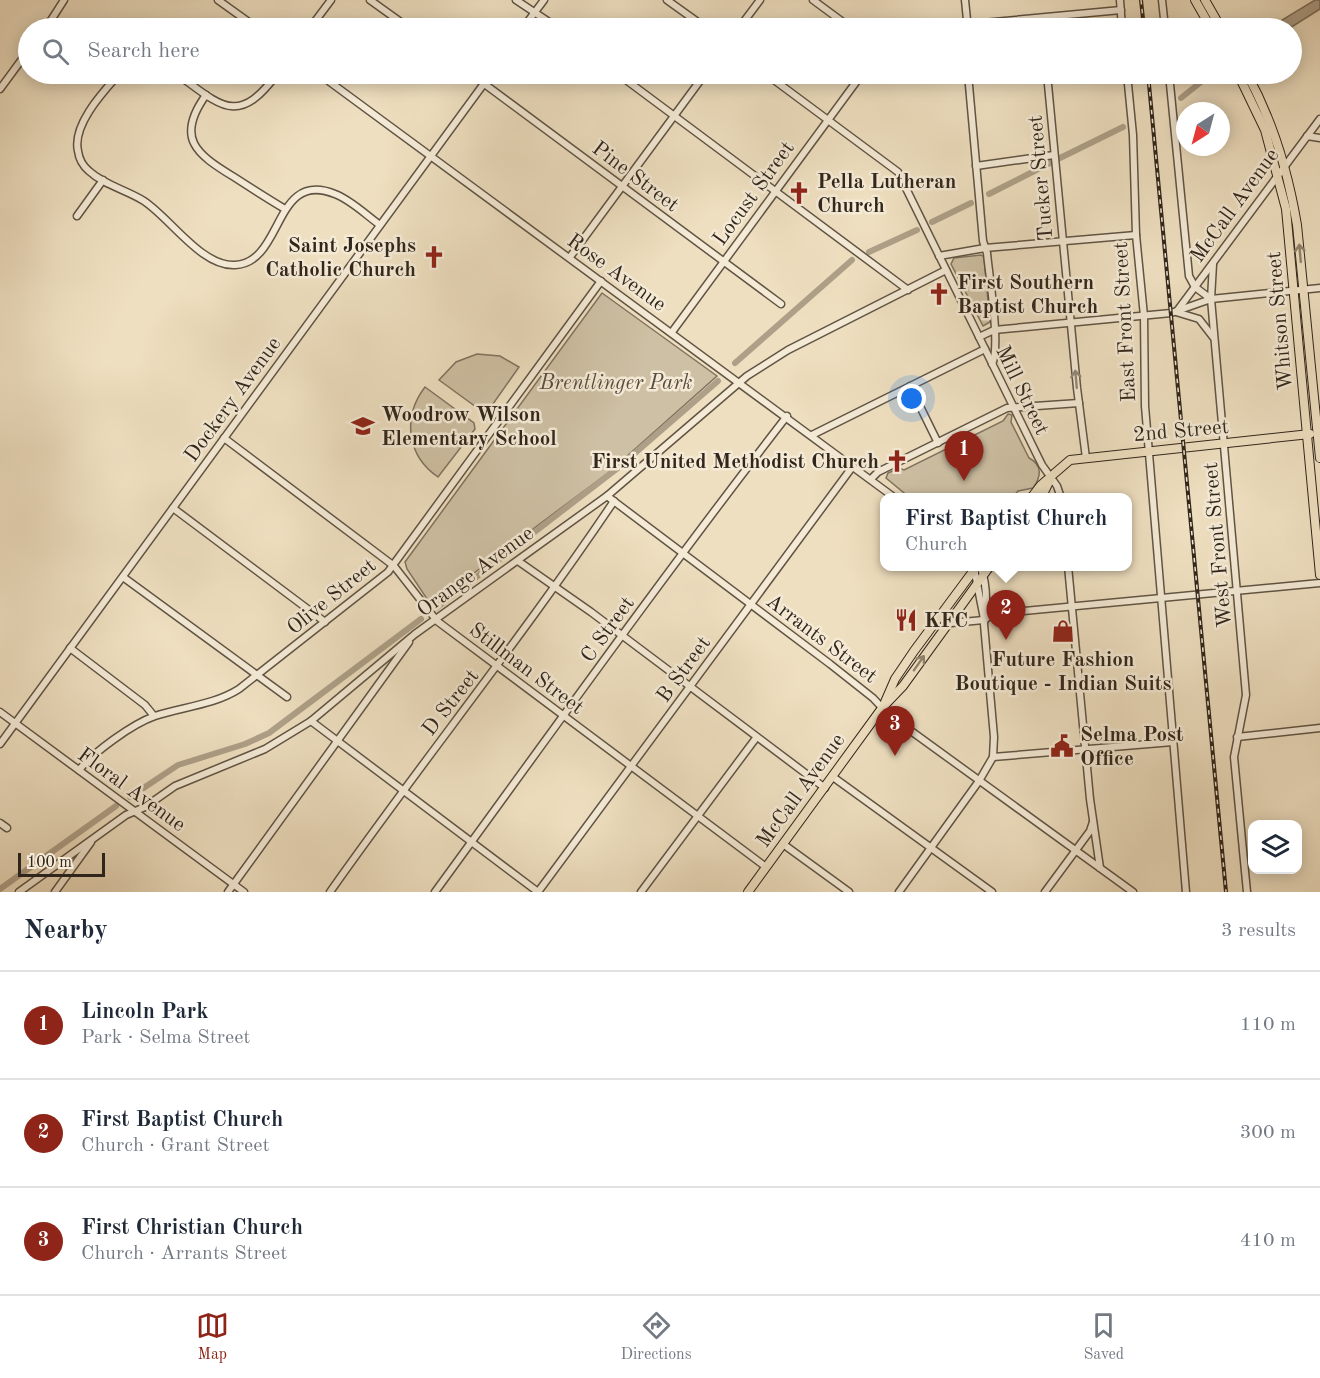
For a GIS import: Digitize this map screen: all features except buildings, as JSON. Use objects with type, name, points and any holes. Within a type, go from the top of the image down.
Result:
[{"type":"main road","points":[[1195,0],[1205,18]]},
{"type":"main road","points":[[1205,0],[1215,18]]},
{"type":"main road","name":"Whitson Street","points":[[1243,84],[1260,117],[1279,174],[1299,290],[1319,434],[1320,458]]},
{"type":"main road","name":"Whitson Street","points":[[1252,84],[1268,115],[1285,166],[1297,225],[1307,435],[1320,575]]},
{"type":"main road","name":"2nd Street","points":[[1052,476],[1070,460],[1319,434]]},
{"type":"main road","points":[[1037,493],[1052,476]]},
{"type":"main road","points":[[1044,493],[1052,476]]},
{"type":"main road","name":"McCall Avenue","points":[[882,708],[895,679],[974,571]]},
{"type":"main road","name":"McCall Avenue","points":[[747,892],[882,708],[903,686],[951,623],[987,571]]},
{"type":"street","points":[[52,18],[64,0]]},
{"type":"street","points":[[218,0],[243,18]]},
{"type":"street","points":[[318,18],[331,0]]},
{"type":"street","points":[[370,0],[395,18]]},
{"type":"street","points":[[516,0],[543,18]]},
{"type":"street","points":[[531,18],[544,0]]},
{"type":"street","points":[[667,0],[692,18]]},
{"type":"street","points":[[746,18],[760,0]]},
{"type":"street","points":[[813,0],[837,18]]},
{"type":"street","points":[[965,0],[965,18]]},
{"type":"street","points":[[1120,0],[1121,18]]},
{"type":"street","points":[[1162,0],[1164,18]]},
{"type":"street","points":[[1050,18],[1121,10]]},
{"type":"street","points":[[0,88],[18,64]]},
{"type":"street","points":[[112,84],[84,121],[77,139],[77,150],[83,164],[103,180],[147,203],[204,254],[225,264],[244,264],[259,255],[285,210],[301,194],[323,191],[339,196],[380,225]]},
{"type":"street","points":[[191,84],[225,105],[245,105],[258,97],[269,84]]},
{"type":"street","name":"Rose Avenue","points":[[333,84],[889,493]]},
{"type":"street","name":"Dockery Avenue","points":[[0,744],[483,84]]},
{"type":"street","name":"Pine Street","points":[[485,84],[781,304]]},
{"type":"street","points":[[632,84],[908,290]]},
{"type":"street","points":[[570,257],[697,84]]},
{"type":"street","name":"Mill Street","points":[[780,84],[898,172],[1042,465],[1052,476],[1059,493]]},
{"type":"street","name":"Locust Street","points":[[672,332],[854,84]]},
{"type":"street","points":[[969,84],[994,330],[996,357],[992,364]]},
{"type":"street","name":"Tucker Street","points":[[1048,84],[1062,242],[1086,458]]},
{"type":"street","name":"East Front Street","points":[[1128,84],[1136,235],[1144,316],[1144,398],[1186,892]]},
{"type":"street","points":[[1169,84],[1189,276],[1196,288],[1211,299]]},
{"type":"street","points":[[206,95],[191,120],[192,138],[196,149],[211,164],[285,210]]},
{"type":"street","name":"McCall Avenue","points":[[1176,312],[1320,119]]},
{"type":"street","points":[[1307,136],[1320,138]]},
{"type":"street","points":[[976,166],[1054,155]]},
{"type":"street","points":[[77,216],[103,180]]},
{"type":"street","points":[[939,256],[985,248],[1136,235]]},
{"type":"street","name":"West Front Street","points":[[1213,264],[1211,299],[1246,700],[1234,757],[1247,892]]},
{"type":"street","name":"Orange Avenue","points":[[19,892],[95,837],[175,786],[265,749],[311,721],[415,634],[437,621],[607,496],[740,382],[788,350],[946,270]]},
{"type":"street","name":"Olive Street","points":[[79,770],[117,739],[154,716],[226,696],[258,675],[384,577],[602,281]]},
{"type":"street","points":[[979,337],[994,330],[1176,312],[1211,299],[1320,288]]},
{"type":"street","points":[[1176,312],[1200,319],[1214,338]]},
{"type":"street","points":[[812,435],[985,349]]},
{"type":"street","points":[[910,386],[938,443]]},
{"type":"street","points":[[871,479],[878,472],[1007,408],[1079,403]]},
{"type":"street","name":"C Street","points":[[435,892],[623,637],[682,552],[787,416]]},
{"type":"street","name":"Stillman Street","points":[[224,438],[394,566],[437,621],[766,867]]},
{"type":"street","name":"B Street","points":[[538,892],[853,466]]},
{"type":"street","name":"Arrants Street","points":[[607,496],[873,698],[882,708],[1133,892]]},
{"type":"street","name":"D Street","points":[[330,892],[403,788],[498,667],[614,501]]},
{"type":"street","points":[[173,508],[326,621]]},
{"type":"street","points":[[518,561],[825,788]]},
{"type":"street","points":[[899,892],[979,781],[993,757],[994,737],[984,620],[976,571]]},
{"type":"street","points":[[979,571],[984,575],[987,608],[984,620]]},
{"type":"street","points":[[1068,571],[1085,751],[1100,868]]},
{"type":"street","points":[[123,577],[287,697]]},
{"type":"street","points":[[951,623],[984,620],[992,614],[1320,583]]},
{"type":"street","points":[[228,892],[415,634]]},
{"type":"street","points":[[70,648],[145,705],[154,716]]},
{"type":"street","name":"Floral Avenue","points":[[0,712],[244,892]]},
{"type":"street","points":[[311,721],[403,788],[538,892]]},
{"type":"street","points":[[1237,737],[1320,728]]},
{"type":"street","points":[[641,892],[756,738]]},
{"type":"street","points":[[993,757],[1173,742]]},
{"type":"street","points":[[833,777],[992,892]]},
{"type":"street","points":[[1045,892],[1092,828],[1093,821]]},
{"type":"street","points":[[0,823],[7,828]]},
{"type":"street","points":[[55,892],[95,837]]},
{"type":"street","points":[[783,844],[849,892]]},
{"type":"green space","points":[[981,255],[984,257],[990,322],[983,326],[951,264],[954,258]]},
{"type":"green space","name":"Brentlinger Park","points":[[602,293],[717,376],[608,473],[431,605],[407,569],[405,562]]},
{"type":"green space","points":[[477,354],[500,356],[519,367],[488,411],[483,412],[439,380],[456,362]]},
{"type":"green space","points":[[425,387],[474,423],[475,429],[438,477],[420,458],[411,435],[413,411]]},
{"type":"green space","points":[[1008,414],[1012,415],[1011,422],[1029,458],[1039,468],[1038,480],[1033,488],[1016,493],[904,493],[886,478],[888,473],[899,468],[904,470],[1003,421]]},
{"type":"shaded area","points":[[1315,0],[1320,0],[1320,9],[1302,20],[1302,18],[1285,18]]},
{"type":"waterway","points":[[1181,98],[1198,84]]},
{"type":"waterway","points":[[1060,158],[1123,127]]},
{"type":"waterway","points":[[989,194],[1050,163]]},
{"type":"waterway","points":[[932,222],[971,203]]},
{"type":"waterway","points":[[869,252],[917,230]]},
{"type":"waterway","points":[[735,363],[852,260]]},
{"type":"waterway","points":[[436,608],[619,467],[718,381]]},
{"type":"waterway","points":[[130,797],[178,765],[245,744],[269,733],[421,619]]},
{"type":"waterway","points":[[0,889],[116,806]]},
{"type":"railway","points":[[1141,0],[1143,18]]},
{"type":"railway","points":[[1149,84],[1226,892]]},
{"type":"place","name":"Pella Lutheran Church","points":[[799,193]]},
{"type":"place","name":"Saint Josephs Catholic Church","points":[[434,257]]},
{"type":"place","name":"First Southern Baptist Church","points":[[939,294]]},
{"type":"place","name":"Woodrow Wilson Elementary School","points":[[363,426]]},
{"type":"place","name":"First United Methodist Church","points":[[897,461]]},
{"type":"place","name":"Lincoln Park","points":[[964,481]]},
{"type":"place","name":"KFC","points":[[906,620]]},
{"type":"place","name":"Future Fashion Boutique - Indian Suits","points":[[1063,631]]},
{"type":"place","name":"First Baptist Church","points":[[1006,640]]},
{"type":"place","name":"Selma Post Office","points":[[1062,746]]},
{"type":"place","name":"First Christian Church","points":[[895,756]]}]
